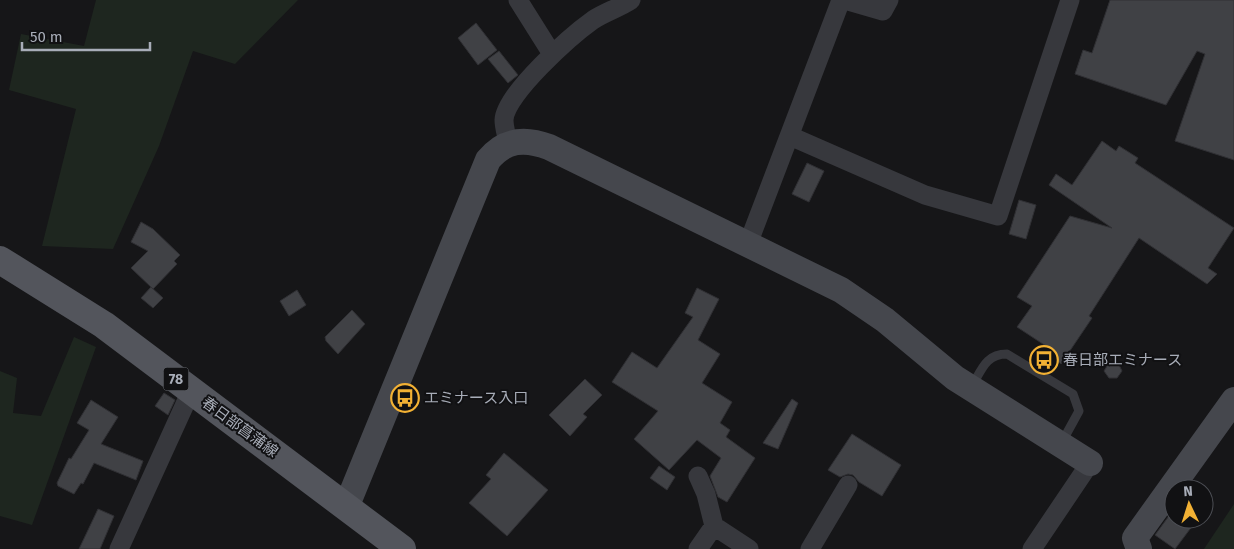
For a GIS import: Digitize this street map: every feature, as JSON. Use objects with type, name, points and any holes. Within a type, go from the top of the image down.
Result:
[{"type":"main road","name":"春日部菖蒲線","points":[[0,260],[104,325],[347,505],[402,549]]},
{"type":"street","points":[[518,0],[552,54]]},
{"type":"street","points":[[508,143],[504,118],[510,104],[552,54],[595,19],[631,0]]},
{"type":"street","points":[[748,244],[841,0]]},
{"type":"street","points":[[845,0],[883,12],[889,0]]},
{"type":"street","points":[[790,136],[925,194],[998,216],[1070,0]]},
{"type":"street","points":[[347,505],[488,160],[497,149],[508,143],[534,141],[841,290],[863,304],[939,366],[970,388],[1090,463],[1032,549]]},
{"type":"street","points":[[119,549],[191,391]]},
{"type":"street","points":[[1139,549],[1135,538],[1234,400]]},
{"type":"street","points":[[698,476],[706,494],[714,526],[749,549]]},
{"type":"street","points":[[810,549],[848,484]]},
{"type":"street","points":[[698,549],[714,526]]},
{"type":"lane","points":[[970,388],[989,358],[996,354],[1008,354],[1073,394],[1079,411],[1060,444]]},
{"type":"shaded area","points":[[96,0],[298,0],[235,64],[193,51],[159,146],[113,249],[42,246],[76,109],[9,90],[21,34],[84,46]]},
{"type":"shaded area","points":[[74,337],[96,347],[32,525],[0,516],[0,371],[17,378],[13,413],[41,416]]},
{"type":"shaded area","points":[[1234,504],[1234,549],[1204,549]]},
{"type":"building","points":[[1110,0],[1234,0],[1234,160],[1175,141],[1205,54],[1197,51],[1166,105],[1075,74],[1083,50],[1092,53]]},
{"type":"building","points":[[476,23],[497,50],[478,65],[458,38]]},
{"type":"building","points":[[499,51],[518,75],[508,83],[488,59]]},
{"type":"building","points":[[1102,141],[1116,151],[1119,146],[1138,158],[1135,163],[1234,228],[1208,268],[1217,274],[1207,284],[1139,238],[1089,316],[1092,318],[1061,364],[1059,362],[1051,373],[1048,371],[1049,348],[1017,327],[1032,306],[1017,297],[1070,216],[1112,228],[1049,185],[1056,174],[1072,185]]},
{"type":"building","points":[[807,163],[824,171],[809,202],[792,194]]},
{"type":"building","points":[[1019,200],[1036,205],[1026,239],[1009,234]]},
{"type":"building","points":[[141,222],[153,229],[180,255],[174,261],[177,264],[153,289],[131,268],[148,251],[131,242]]},
{"type":"building","points":[[151,287],[163,298],[153,308],[141,298]]},
{"type":"building","points":[[697,288],[719,299],[698,340],[720,354],[702,383],[732,402],[720,423],[730,430],[726,437],[755,458],[727,502],[718,497],[710,476],[721,458],[697,440],[669,470],[634,439],[658,411],[612,382],[632,352],[657,368],[693,317],[685,313]]},
{"type":"building","points":[[297,290],[306,305],[289,316],[280,301]]},
{"type":"building","points":[[352,310],[365,324],[338,354],[326,341],[325,337]]},
{"type":"building","points":[[1109,363],[1118,363],[1122,371],[1117,378],[1109,378],[1104,371]]},
{"type":"building","points":[[585,379],[602,395],[583,414],[587,417],[570,436],[549,415]]},
{"type":"building","points":[[164,393],[175,400],[168,415],[155,406]]},
{"type":"building","points":[[792,399],[798,403],[778,449],[763,443]]},
{"type":"building","points":[[91,400],[118,417],[101,444],[143,461],[136,480],[94,463],[83,484],[81,483],[74,494],[58,486],[57,483],[69,458],[71,459],[89,430],[77,423]]},
{"type":"building","points":[[852,434],[901,465],[882,496],[859,482],[853,475],[848,474],[840,477],[828,470]]},
{"type":"building","points":[[504,453],[548,490],[507,536],[469,503],[491,479],[486,475]]},
{"type":"building","points":[[659,466],[675,477],[667,490],[650,478]]},
{"type":"building","points":[[98,509],[114,516],[100,549],[79,549]]},
{"type":"building","points":[[1164,523],[1164,529],[1190,529],[1175,549],[1155,535]]},
{"type":"place","name":"春日部エミナース","points":[[1044,360]]},
{"type":"place","name":"エミナース入口","points":[[405,398]]}]
